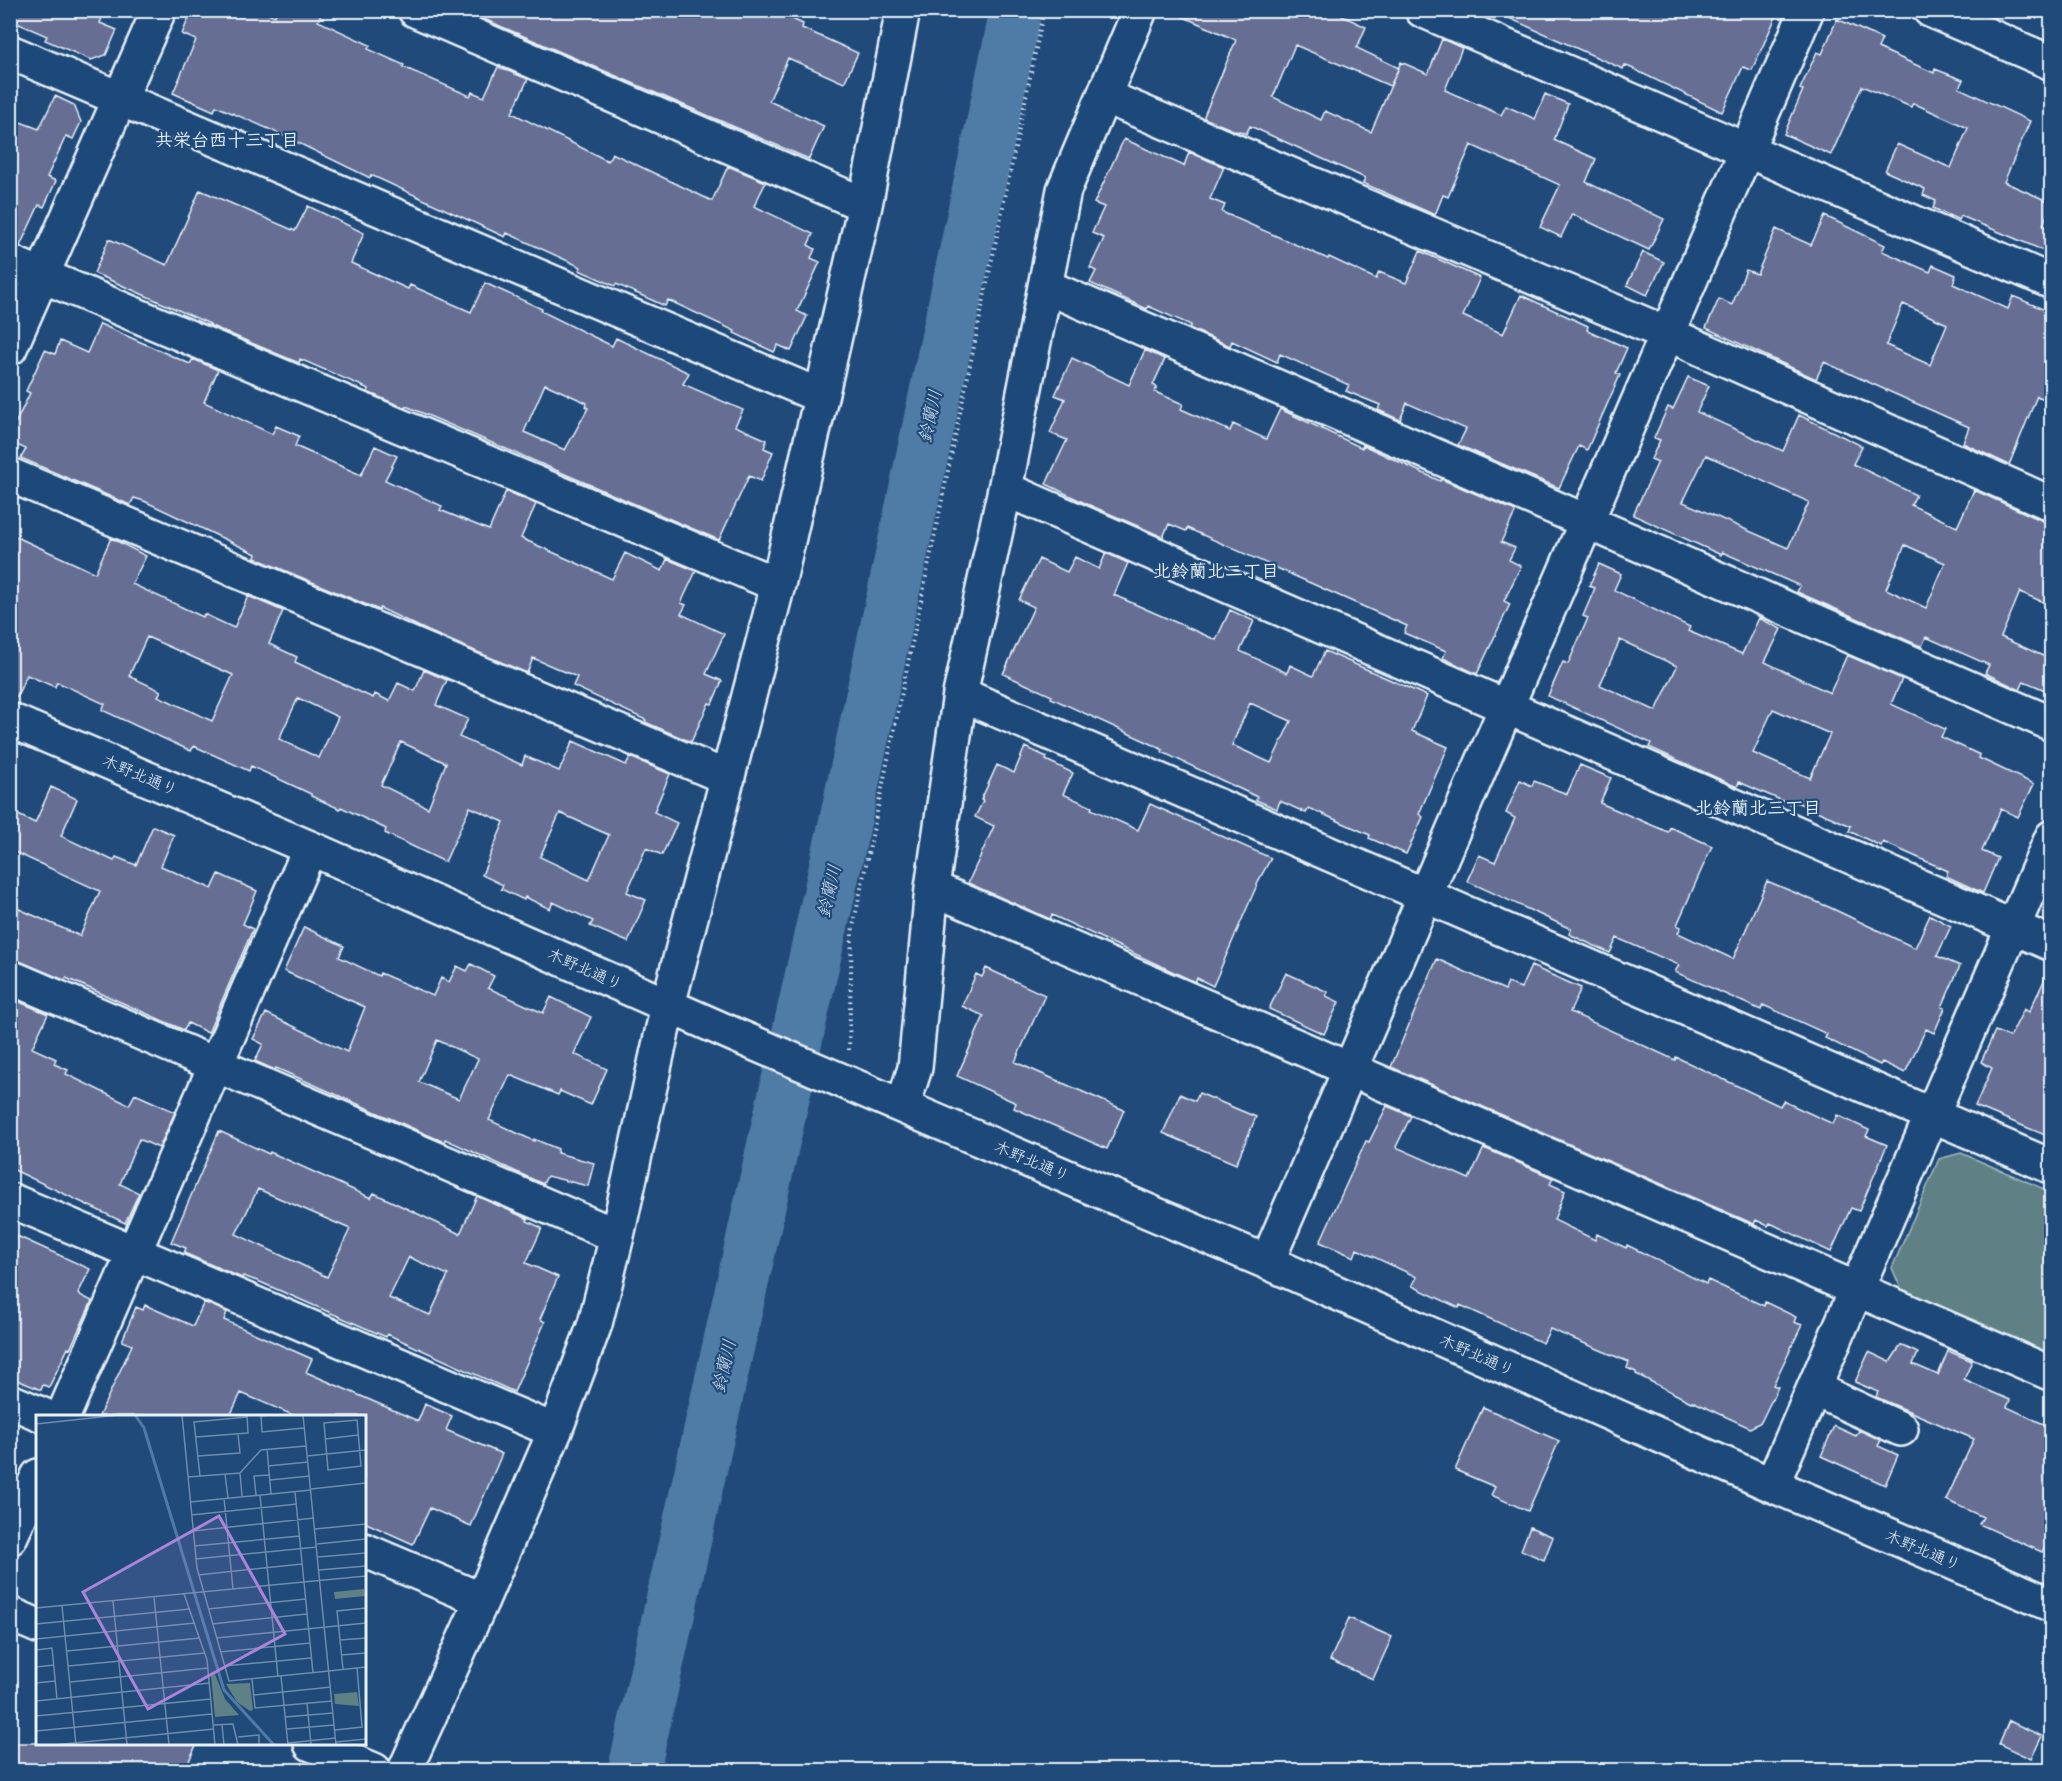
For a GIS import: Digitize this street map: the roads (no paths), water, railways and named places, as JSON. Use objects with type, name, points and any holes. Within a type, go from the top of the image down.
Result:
[{"type":"street","points":[[10,348],[159,10]]},
{"type":"street","points":[[415,10],[865,205]]},
{"type":"street","points":[[405,1770],[555,1431],[595,1324],[617,1236],[668,1005],[778,585],[865,205],[903,10]]},
{"type":"street","points":[[903,1105],[915,1068],[932,888],[960,694],[1005,489],[1064,190],[1140,10]]},
{"type":"street","points":[[1422,10],[2052,282]]},
{"type":"street","points":[[1267,1262],[1807,10]]},
{"type":"street","points":[[1930,10],[2052,63]]},
{"type":"street","points":[[10,52],[820,396]]},
{"type":"street","points":[[1104,96],[1668,334],[2052,504]]},
{"type":"street","points":[[10,262],[778,585]]},
{"type":"street","points":[[1045,286],[2052,724]]},
{"type":"street","points":[[10,475],[728,778]]},
{"type":"street","points":[[1005,489],[2052,944]]},
{"type":"street","points":[[960,694],[2052,1167]]},
{"type":"street","name":"木野北通り","points":[[10,720],[310,848],[737,1036],[839,1062],[903,1105],[2052,1605]]},
{"type":"street","points":[[1772,1485],[2052,837]]},
{"type":"street","points":[[63,1415],[310,848]]},
{"type":"street","points":[[932,888],[2052,1374]]},
{"type":"street","points":[[10,977],[617,1236]]},
{"type":"street","points":[[10,1200],[555,1431]]},
{"type":"street","points":[[1814,1389],[1901,1429]]},
{"type":"street","points":[[10,1401],[43,1415]]},
{"type":"street","points":[[10,1538],[36,1480]]},
{"type":"street","points":[[366,1551],[482,1600]]},
{"type":"street","points":[[10,1614],[36,1625]]},
{"type":"street","points":[[316,1745],[374,1770]]},
{"type":"waterway","name":"鈴蘭川","points":[[634,1770],[845,822],[1016,10]]},
{"type":"district","name":"共栄台西十三丁目","points":[[227,140]]},
{"type":"district","name":"北鈴蘭北二丁目","points":[[1216,571]]},
{"type":"district","name":"北鈴蘭北三丁目","points":[[1758,808]]}]
